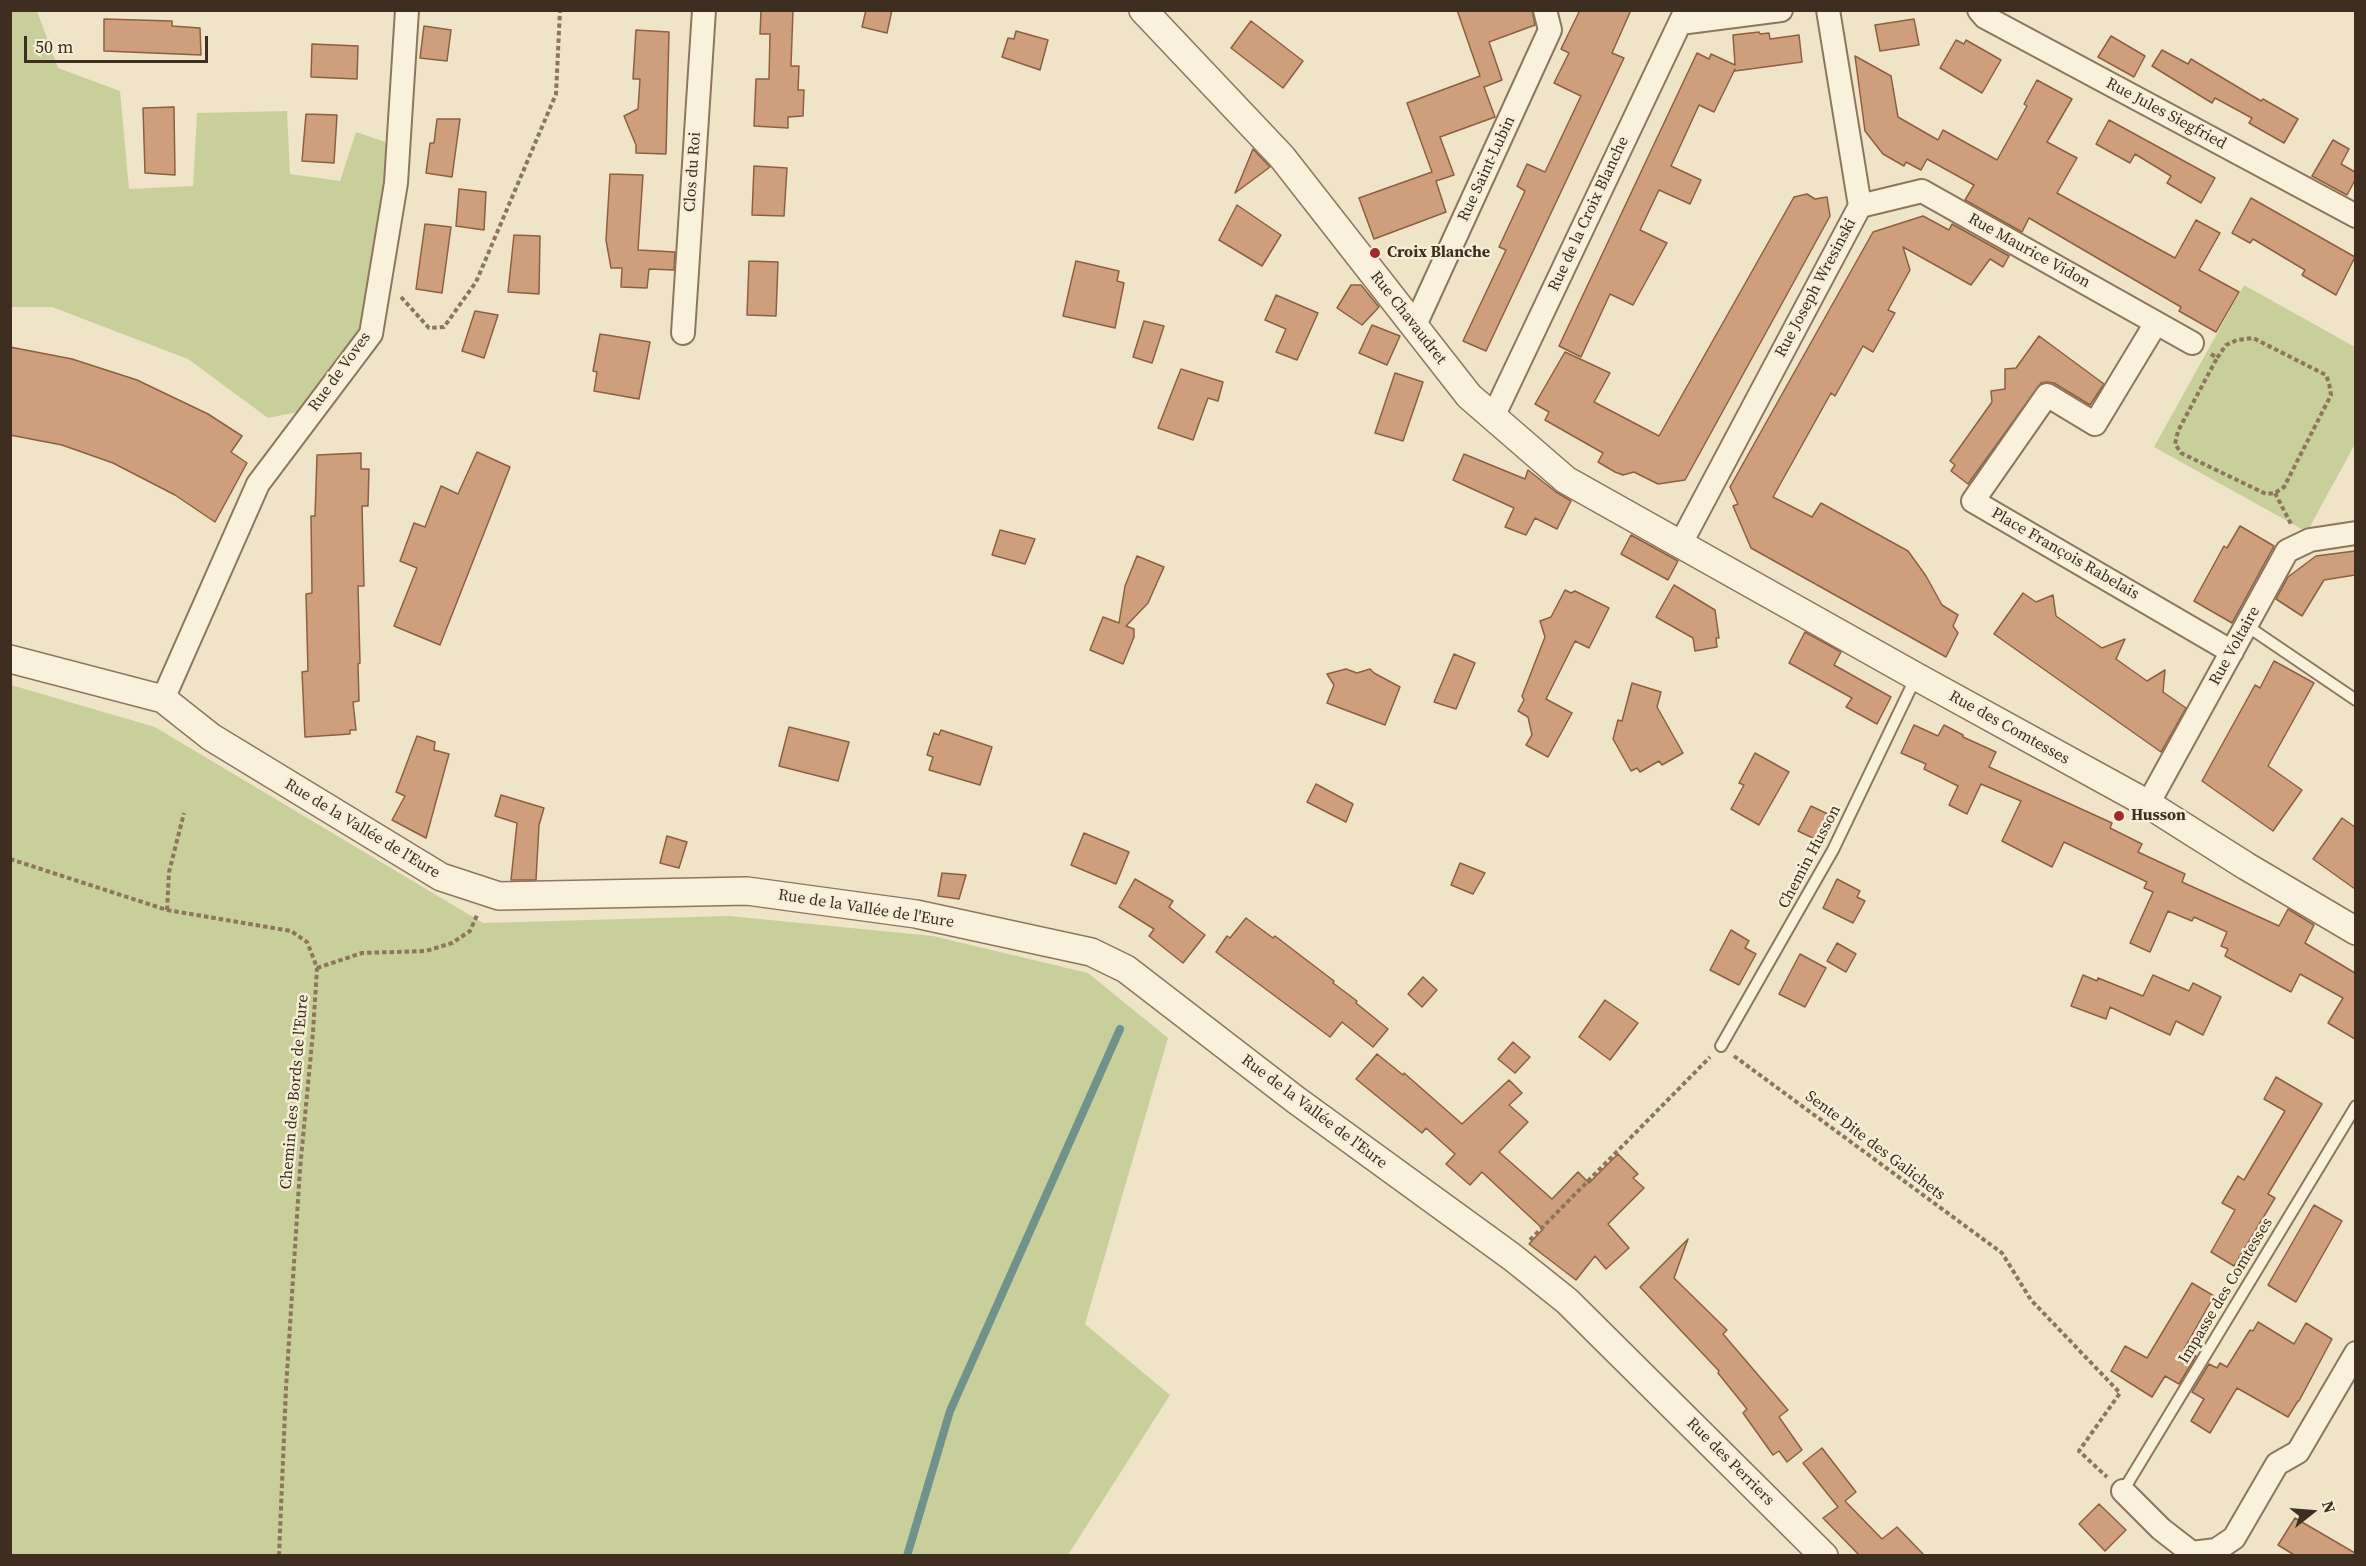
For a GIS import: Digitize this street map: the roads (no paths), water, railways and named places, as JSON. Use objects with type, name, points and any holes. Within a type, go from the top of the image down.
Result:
[{"type":"street","name":"Rue de Voves","points":[[163,699],[258,484],[371,334],[396,183],[407,10]]},
{"type":"street","name":"Clos du Roi","points":[[682,333],[704,10]]},
{"type":"street","name":"Rue Chavaudret","points":[[1143,10],[1282,157],[1469,396],[1566,480],[1670,538]]},
{"type":"street","name":"Rue Saint-Lubin","points":[[1414,326],[1550,30],[1545,10]]},
{"type":"street","points":[[1683,17],[1781,10]]},
{"type":"street","name":"Rue Joseph Wresinski","points":[[1670,538],[1860,206],[1828,10]]},
{"type":"street","name":"Rue Jules Siegfried","points":[[1979,10],[1985,17],[2355,216]]},
{"type":"street","name":"Rue de la Croix Blanche","points":[[1493,417],[1683,17]]},
{"type":"street","name":"Rue Maurice Vidon","points":[[1860,206],[1922,190],[2192,343]]},
{"type":"street","name":"Place François Rabelais","points":[[2156,323],[2095,424],[2047,395],[1974,501],[2232,652]]},
{"type":"street","name":"Rue Voltaire","points":[[2148,804],[2287,551],[2310,540],[2355,533]]},
{"type":"street","name":"Rue des Comtesses","points":[[1670,538],[2148,804],[2355,931]]},
{"type":"street","name":"Rue de la Vallée de l'Eure","points":[[10,659],[163,699],[211,737],[441,878],[499,896],[747,891],[916,914],[1091,952],[1126,969],[1296,1100],[1512,1257],[1567,1301],[1637,1369]]},
{"type":"street","points":[[2123,1491],[2161,1529],[2192,1553],[2216,1550],[2234,1538],[2277,1464],[2298,1452],[2355,1353]]},
{"type":"street","name":"Rue des Perriers","points":[[1637,1369],[1824,1556]]},
{"type":"lane","points":[[2247,626],[2355,700]]},
{"type":"lane","name":"Chemin Husson","points":[[1721,1046],[1833,850],[1917,677]]},
{"type":"lane","name":"Impasse des Comtesses","points":[[2123,1491],[2355,1106]]},
{"type":"waterway","points":[[907,1556],[950,1411],[1120,1029]]},
{"type":"place","name":"Croix Blanche","points":[[1375,253]]},
{"type":"place","name":"Husson","points":[[2119,816]]}]
